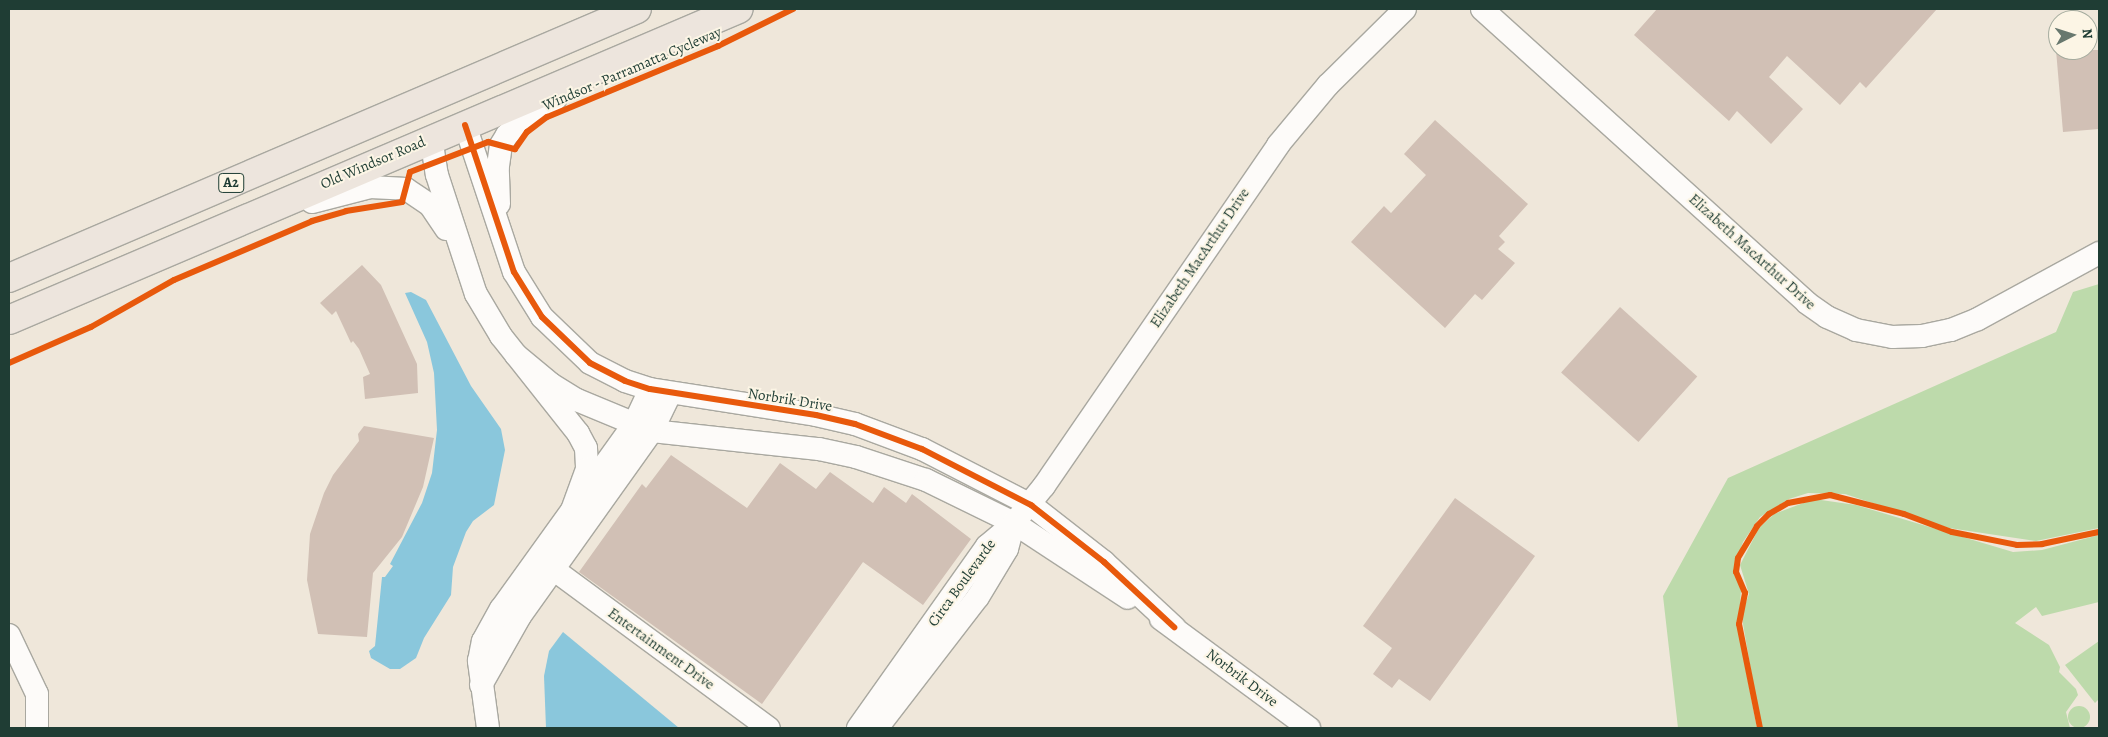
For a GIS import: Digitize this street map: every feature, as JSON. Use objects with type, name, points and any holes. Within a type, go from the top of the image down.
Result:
[{"type":"highway","name":"A2","points":[[9,278],[637,9]]},
{"type":"highway","name":"Old Windsor Road","points":[[9,320],[431,138],[740,9]]},
{"type":"highway","points":[[452,87],[465,125]]},
{"type":"highway","points":[[431,138],[434,118],[452,87]]},
{"type":"street","points":[[505,248],[498,166],[501,145],[519,122],[533,110],[740,9]]},
{"type":"street","name":"Elizabeth MacArthur Drive","points":[[1014,523],[1031,505],[1278,145],[1322,91],[1405,9]]},
{"type":"street","name":"Elizabeth MacArthur Drive","points":[[1482,9],[1807,303],[1849,328],[1892,337],[1922,336],[1951,330],[1978,319],[2099,253]]},
{"type":"street","name":"Norbrik Drive","points":[[465,125],[505,248],[527,296],[559,336],[590,363],[625,381],[660,392],[816,415],[856,424],[922,449],[1031,505],[1104,562],[1174,627]]},
{"type":"street","name":"Norbrik Drive","points":[[431,138],[435,169],[464,263],[487,315],[578,433],[586,448],[589,459],[587,469],[571,513]]},
{"type":"street","points":[[223,228],[345,192],[383,186],[397,187],[422,196],[430,204],[464,263]]},
{"type":"street","name":"Norbrik Drive","points":[[516,355],[551,384],[577,400],[643,428],[793,446],[856,457],[926,480],[1014,523],[1174,627],[1309,728]]},
{"type":"street","name":"Norbrik Drive","points":[[482,685],[520,616],[643,428],[660,392]]},
{"type":"street","name":"Norbrik Drive","points":[[488,728],[479,660],[483,641],[501,609],[571,513],[643,428]]},
{"type":"street","name":"Circa Boulevarde","points":[[858,728],[987,546],[1014,523]]},
{"type":"street","name":"Circa Boulevarde","points":[[877,728],[978,597],[1007,549],[1014,523]]},
{"type":"street","name":"Entertainment Drive","points":[[552,569],[769,728]]},
{"type":"street","points":[[9,635],[38,694],[37,728]]},
{"type":"green space","points":[[2099,284],[2099,528],[2036,541],[1949,528],[1845,494],[1808,493],[1789,499],[1760,517],[1743,542],[1734,568],[1741,591],[1738,630],[1757,728],[1678,728],[1663,596],[1728,478],[2056,332],[2073,292]]},
{"type":"green space","points":[[1814,499],[1856,505],[2013,552],[2042,550],[2099,535],[2099,602],[2042,616],[2036,607],[2015,623],[2049,645],[2060,667],[2059,672],[2076,689],[2078,695],[2066,712],[2070,728],[1761,728],[1743,624],[1743,611],[1749,594],[1740,565],[1759,528],[1774,514]]},
{"type":"green space","points":[[2099,641],[2099,699],[2095,703],[2065,665]]},
{"type":"green space","points":[[2079,706],[2087,709],[2090,717],[2087,725],[2079,728],[2071,725],[2068,717],[2071,709]]},
{"type":"water","points":[[411,292],[426,300],[471,386],[501,429],[505,450],[494,505],[473,521],[466,532],[453,567],[451,595],[424,638],[416,658],[400,669],[390,669],[371,658],[369,651],[375,646],[382,577],[385,577],[393,566],[390,564],[422,503],[432,473],[437,430],[434,373],[427,342],[405,293]]},
{"type":"water","points":[[563,632],[679,728],[546,728],[544,676],[549,651]]},
{"type":"building","points":[[1657,9],[1937,9],[1866,88],[1860,82],[1840,105],[1787,56],[1769,77],[1803,109],[1771,144],[1737,111],[1729,121],[1634,35]]},
{"type":"building","points":[[2099,50],[2099,129],[2063,132],[2057,60],[2098,60]]},
{"type":"building","points":[[1435,120],[1528,204],[1499,236],[1505,242],[1498,249],[1515,263],[1482,300],[1475,294],[1445,328],[1351,242],[1384,206],[1391,213],[1426,175],[1404,154]]},
{"type":"building","points":[[362,265],[381,285],[417,364],[418,393],[365,399],[363,377],[370,374],[359,349],[353,341],[351,343],[336,311],[332,315],[320,303]]},
{"type":"building","points":[[1620,307],[1697,377],[1638,442],[1561,372]]},
{"type":"building","points":[[364,426],[434,438],[423,487],[402,537],[373,573],[367,637],[318,634],[307,580],[310,534],[324,493],[333,475],[359,441],[358,434]]},
{"type":"building","points":[[671,455],[747,508],[780,463],[816,489],[830,472],[873,503],[884,487],[906,503],[912,494],[971,539],[923,605],[863,562],[762,704],[579,572],[642,484],[646,488]]},
{"type":"building","points":[[1455,498],[1535,556],[1430,701],[1399,679],[1392,688],[1373,674],[1392,648],[1363,626]]},
{"type":"cycle path","name":"Windsor - Parramatta Cycleway","points":[[9,363],[91,327],[174,280],[312,221],[346,211],[402,202],[410,172],[488,142],[515,149],[527,132],[547,117],[718,46],[793,9]]},
{"type":"cycle path","points":[[465,125],[514,272],[542,317],[590,363],[625,381],[650,389],[816,415],[855,424],[922,449],[1031,505],[1104,562],[1174,627]]},
{"type":"cycle path","points":[[1760,728],[1739,624],[1745,593],[1736,572],[1738,558],[1757,526],[1769,514],[1788,503],[1830,495],[1904,514],[1952,532],[2017,545],[2042,544],[2099,532]]}]
